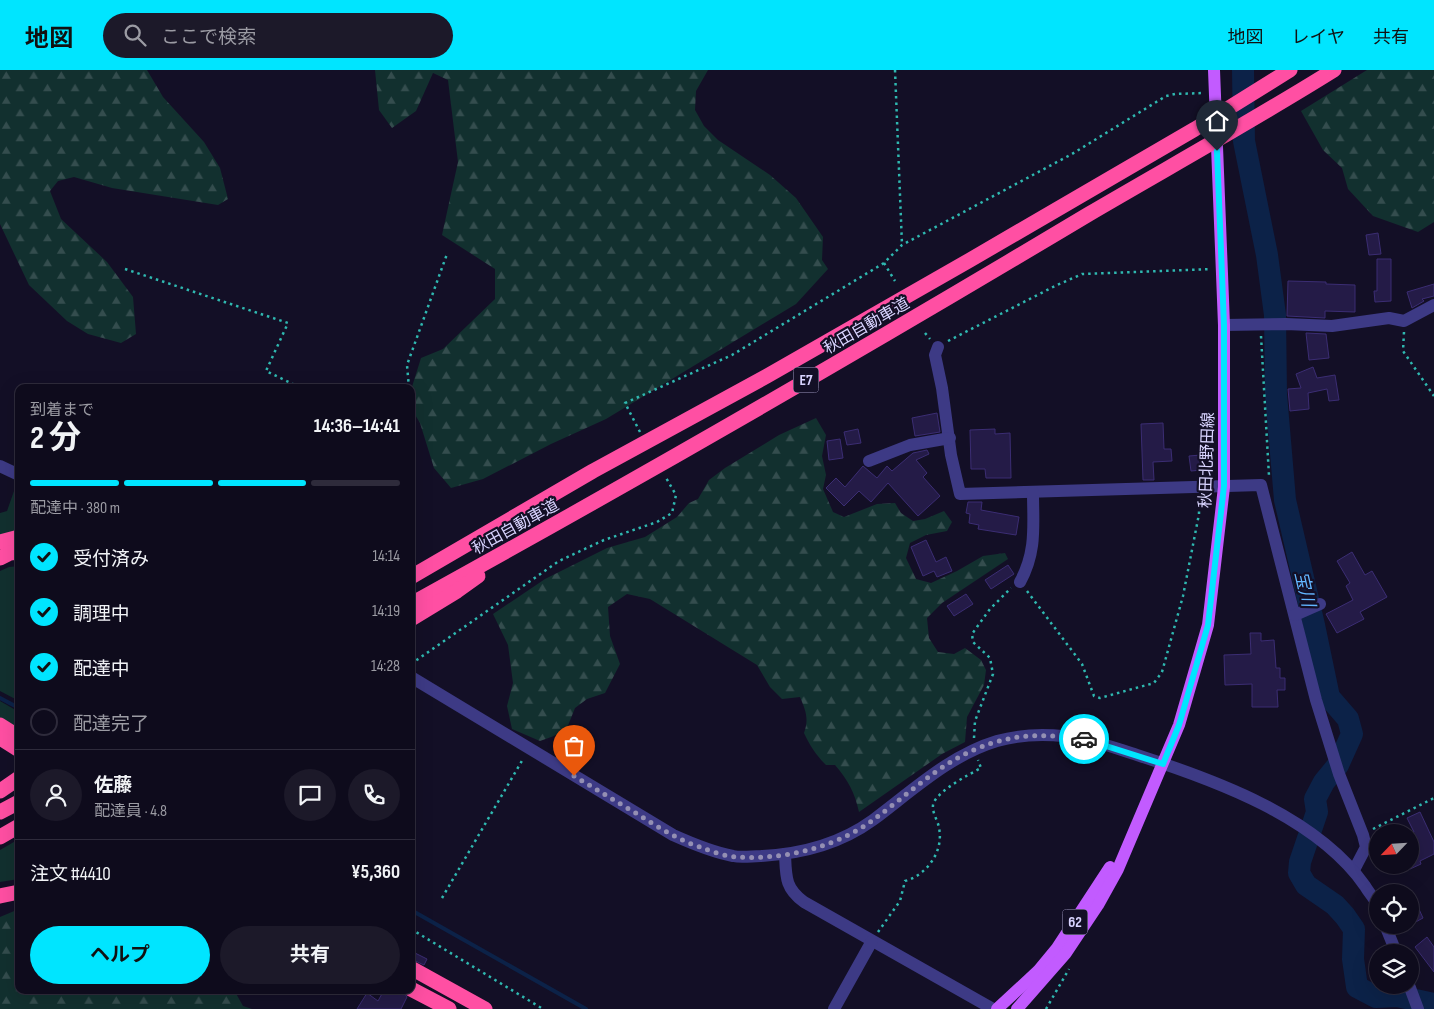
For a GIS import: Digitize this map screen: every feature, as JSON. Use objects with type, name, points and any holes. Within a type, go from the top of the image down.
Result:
[{"type":"highway","name":"秋田自動車道","points":[[415,575],[593,471],[767,376],[962,265],[1195,129],[1290,70]]},
{"type":"highway","name":"秋田自動車道","points":[[415,602],[523,542],[967,287],[1198,150],[1278,105],[1334,70]]},
{"type":"highway","points":[[0,542],[15,538]]},
{"type":"highway","points":[[415,617],[457,592],[523,542]]},
{"type":"highway","points":[[0,558],[15,552]]},
{"type":"highway","points":[[0,725],[15,734]]},
{"type":"highway","points":[[0,738],[15,747]]},
{"type":"highway","points":[[0,791],[15,781]]},
{"type":"highway","points":[[0,812],[15,804]]},
{"type":"highway","points":[[0,837],[15,828]]},
{"type":"highway","points":[[0,896],[15,893]]},
{"type":"highway","points":[[415,970],[485,1009]]},
{"type":"highway","points":[[415,991],[448,1009]]},
{"type":"main road","name":"秋田北野田線","points":[[995,1009],[1015,1005],[1066,953],[1098,905],[1118,869],[1179,725],[1208,625],[1224,486],[1223,269],[1214,70]]},
{"type":"street","points":[[1224,325],[1286,324],[1332,326],[1389,318],[1404,321],[1434,305]]},
{"type":"street","points":[[938,347],[935,355],[942,388],[951,455],[960,494],[1261,485],[1316,700],[1339,774],[1366,847],[1354,870]]},
{"type":"street","points":[[869,461],[910,445],[950,438]]},
{"type":"street","points":[[0,466],[15,472]]},
{"type":"street","points":[[1020,582],[1028,566],[1033,541],[1034,492]]},
{"type":"street","points":[[1295,615],[1320,604]]},
{"type":"street","points":[[415,679],[673,836],[702,848],[735,857],[785,854],[811,849],[856,831],[940,770],[974,750],[1019,736],[1052,735],[1088,740],[1163,764],[1230,789],[1290,818],[1324,842],[1354,870],[1369,892]]},
{"type":"street","points":[[785,854],[787,879],[794,894],[804,902],[995,1009]]},
{"type":"street","points":[[834,1009],[872,941]]},
{"type":"street","points":[[1412,994],[1418,1009]]},
{"type":"path","points":[[895,70],[902,245]]},
{"type":"path","points":[[628,409],[626,403],[732,355],[884,263],[902,245],[1072,154],[1166,96],[1214,93]]},
{"type":"path","points":[[409,384],[407,365],[446,254]]},
{"type":"path","points":[[884,263],[894,281]]},
{"type":"path","points":[[125,269],[288,323],[266,371],[293,384]]},
{"type":"path","points":[[938,347],[987,320],[1082,274],[1223,269]]},
{"type":"path","points":[[1404,321],[1403,351],[1434,396]]},
{"type":"path","points":[[1263,325],[1269,479]]},
{"type":"path","points":[[872,941],[900,901],[905,881],[912,879],[928,866],[939,849],[941,840],[933,810],[934,803],[944,792],[981,768],[974,750],[975,721],[993,674],[990,658],[973,642],[972,634],[990,609],[1006,592],[1020,582],[1082,664],[1094,696],[1100,698],[1154,684],[1162,672],[1183,596],[1199,514],[1198,487]]},
{"type":"path","points":[[415,661],[559,561],[604,540],[657,522],[672,513],[676,495]]},
{"type":"path","points":[[442,898],[529,748]]},
{"type":"path","points":[[1363,835],[1434,798]]},
{"type":"path","points":[[415,931],[544,1009]]},
{"type":"green space","points":[[0,70],[147,70],[163,97],[204,142],[220,168],[228,199],[218,205],[112,188],[74,177],[58,181],[50,191],[61,219],[107,262],[133,297],[136,334],[121,343],[88,334],[67,321],[29,285],[0,224]]},
{"type":"green space","points":[[375,70],[708,70],[696,91],[695,110],[704,126],[718,140],[770,175],[796,198],[823,237],[822,260],[828,269],[796,304],[606,419],[551,444],[483,479],[451,488],[434,468],[420,423],[415,415],[415,384],[413,384],[421,358],[443,349],[495,299],[495,269],[442,235],[458,162],[448,80],[433,73],[416,111],[392,128],[379,110]]},
{"type":"green space","points":[[1367,70],[1434,70],[1434,222],[1418,232],[1373,216],[1348,189],[1342,168],[1323,150],[1301,111]]},
{"type":"green space","points":[[816,418],[826,435],[822,456],[826,475],[823,489],[833,512],[844,517],[877,504],[895,503],[901,513],[913,521],[925,519],[944,511],[952,522],[947,531],[926,535],[910,543],[906,558],[916,579],[931,583],[983,556],[1005,553],[1008,559],[942,603],[927,618],[929,638],[938,652],[954,654],[965,648],[981,660],[986,670],[984,685],[967,717],[965,742],[942,754],[859,812],[853,793],[844,776],[835,765],[826,765],[806,738],[804,733],[806,715],[800,697],[782,699],[770,687],[757,665],[650,599],[627,594],[608,607],[610,636],[620,664],[605,693],[587,699],[575,708],[567,728],[554,736],[540,741],[512,729],[507,706],[513,683],[508,645],[493,614],[545,579],[607,548],[645,537],[677,517],[689,503],[698,499],[709,480],[725,468],[779,435]]},
{"type":"green space","points":[[14,491],[15,531],[0,535],[0,513],[7,511]]},
{"type":"green space","points":[[15,566],[15,699],[0,691],[0,571]]},
{"type":"green space","points":[[0,701],[15,710],[15,731],[0,723]]},
{"type":"green space","points":[[15,841],[15,880],[0,882],[0,850]]},
{"type":"green space","points":[[15,911],[15,994],[236,994],[243,1006],[252,1009],[0,1009],[0,917]]},
{"type":"building","points":[[1378,233],[1381,254],[1369,255],[1366,235]]},
{"type":"building","points":[[1377,259],[1391,259],[1391,301],[1375,302],[1374,291],[1377,291]]},
{"type":"building","points":[[1288,281],[1355,285],[1355,312],[1325,311],[1325,318],[1287,316]]},
{"type":"building","points":[[1434,284],[1434,296],[1422,299],[1424,301],[1412,308],[1407,292]]},
{"type":"building","points":[[1306,333],[1326,334],[1329,358],[1309,360]]},
{"type":"building","points":[[1313,367],[1317,378],[1335,375],[1339,400],[1329,401],[1327,389],[1308,393],[1309,409],[1290,411],[1288,389],[1301,388],[1296,374]]},
{"type":"building","points":[[937,413],[940,432],[915,436],[912,418]]},
{"type":"building","points":[[1163,423],[1164,449],[1171,449],[1172,461],[1153,462],[1154,480],[1143,480],[1141,424]]},
{"type":"building","points":[[858,429],[861,443],[847,445],[844,432]]},
{"type":"building","points":[[995,429],[995,434],[1010,433],[1011,478],[986,478],[985,469],[971,469],[970,430]]},
{"type":"building","points":[[840,439],[843,458],[829,460],[827,441]]},
{"type":"building","points":[[927,450],[929,454],[916,460],[927,473],[923,477],[940,496],[918,516],[888,483],[871,502],[859,491],[844,506],[826,488],[836,478],[845,487],[863,466],[877,478],[887,466],[892,471],[913,453]]},
{"type":"building","points":[[1201,455],[1202,470],[1191,471],[1189,456]]},
{"type":"building","points":[[968,502],[982,502],[981,510],[1019,517],[1016,535],[978,529],[979,525],[969,523],[970,514],[966,513]]},
{"type":"building","points":[[926,540],[936,562],[946,557],[952,571],[937,577],[934,571],[923,576],[911,547]]},
{"type":"building","points":[[1352,552],[1365,575],[1372,571],[1387,597],[1360,612],[1364,619],[1337,633],[1326,614],[1353,600],[1346,586],[1350,583],[1337,561]]},
{"type":"building","points":[[1008,565],[1014,574],[991,589],[985,580]]},
{"type":"building","points":[[966,594],[973,604],[954,616],[947,606]]},
{"type":"building","points":[[1250,633],[1261,633],[1261,641],[1274,640],[1276,668],[1280,668],[1280,678],[1285,678],[1285,690],[1277,690],[1278,707],[1252,707],[1252,684],[1225,685],[1224,655],[1251,654]]},
{"type":"building","points":[[1420,812],[1434,842],[1434,854],[1420,861],[1421,864],[1419,865],[1419,824],[1410,824],[1407,818]]},
{"type":"building","points":[[1419,909],[1423,918],[1419,920]]},
{"type":"building","points":[[1427,937],[1434,947],[1434,972],[1419,952],[1419,944]]},
{"type":"building","points":[[415,953],[427,959],[424,965],[415,961]]},
{"type":"building","points":[[366,994],[378,1001],[382,994],[405,994],[407,997],[401,1009],[357,1009]]},
{"type":"waterway","name":"宝川","points":[[1243,70],[1244,141],[1267,255],[1275,315],[1276,394],[1285,500],[1329,697],[1348,719],[1352,734],[1338,765],[1324,782],[1315,799],[1317,812],[1300,862],[1299,873],[1306,885],[1335,905],[1354,929],[1353,959],[1357,987],[1376,997],[1397,996],[1434,1004]]},
{"type":"waterway","points":[[0,698],[15,706]]},
{"type":"waterway","points":[[415,912],[586,1009]]},
{"type":"way so far","points":[[574,776],[673,836],[702,848],[735,857],[785,854],[811,849],[856,831],[940,770],[974,750],[1019,736],[1052,735],[1084,739]]},
{"type":"route","points":[[1084,739],[1163,764],[1179,725],[1208,625],[1224,486],[1223,269],[1217,151]]}]
